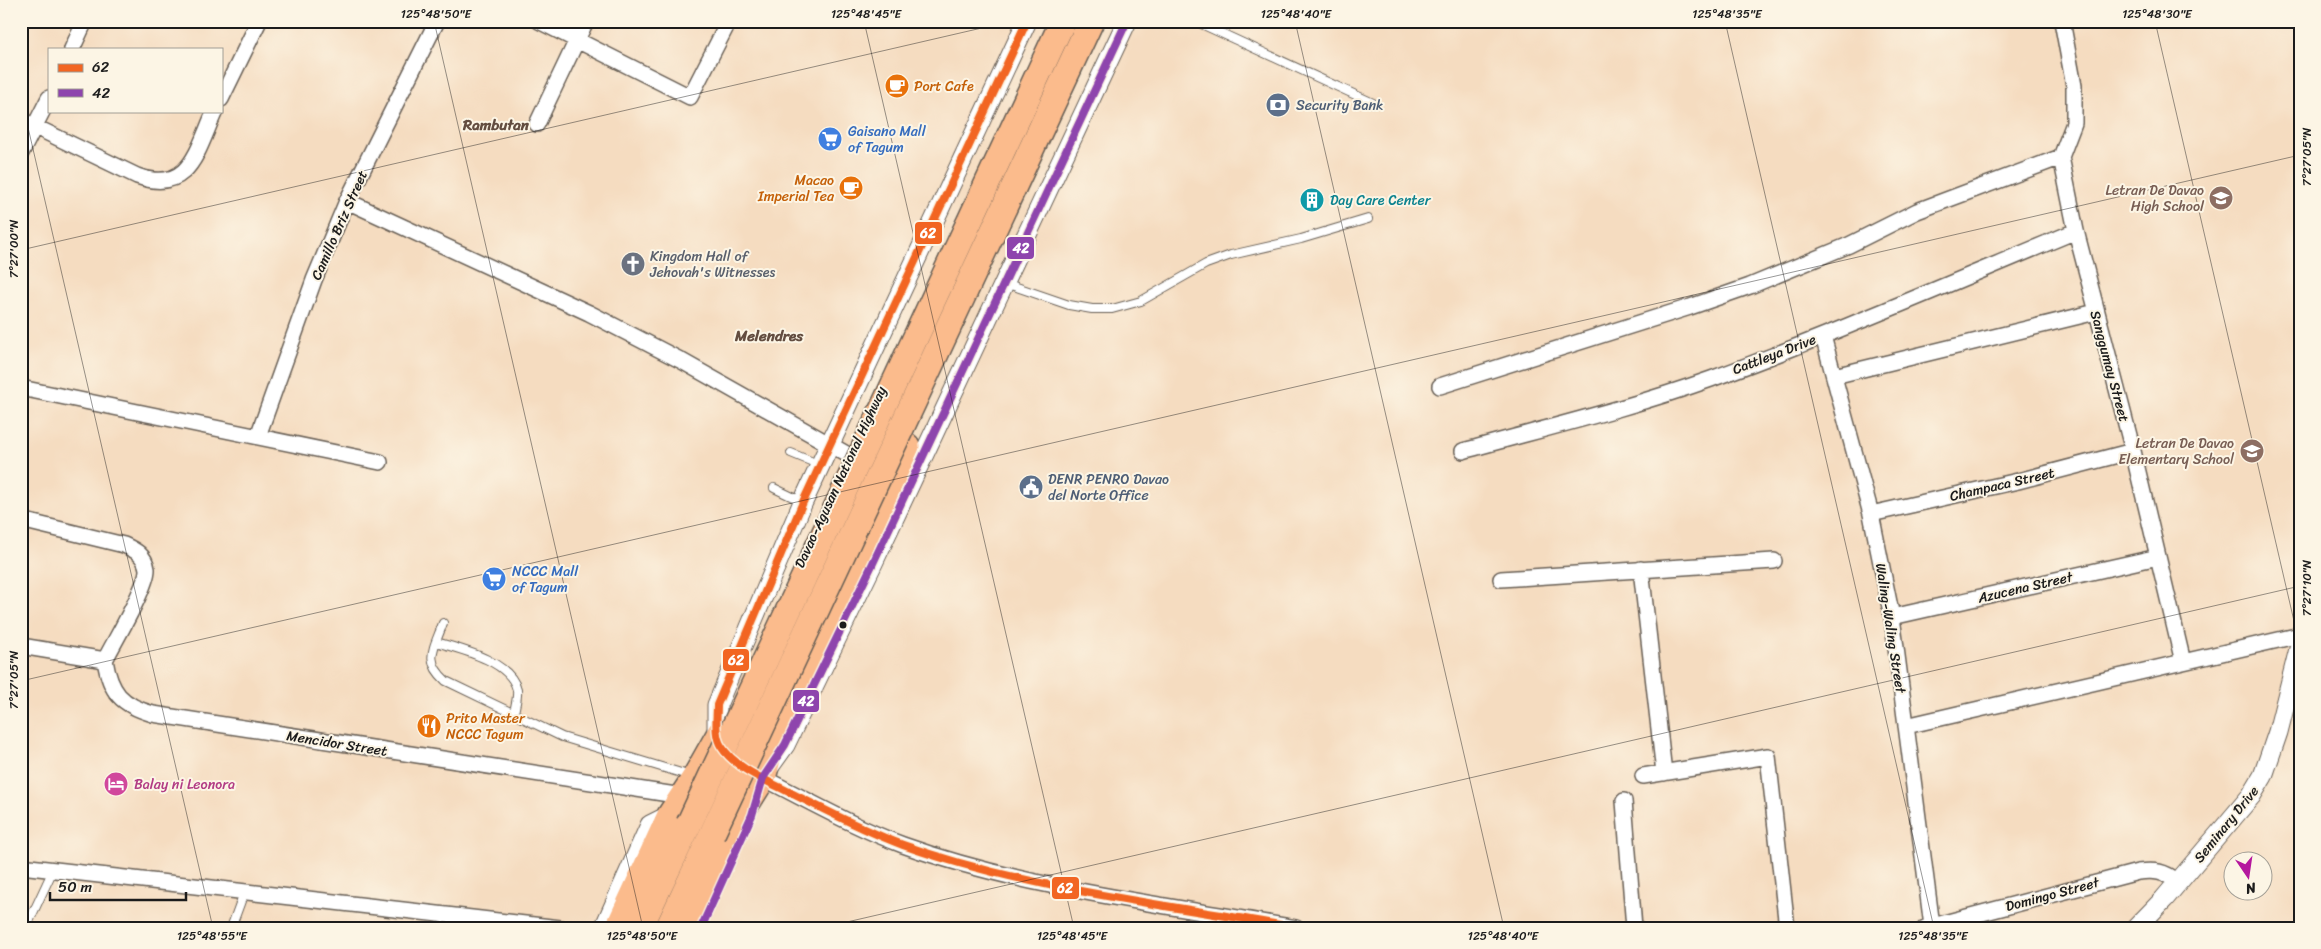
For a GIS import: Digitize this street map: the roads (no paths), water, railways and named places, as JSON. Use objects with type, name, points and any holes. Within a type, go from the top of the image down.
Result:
[{"type":"highway","name":"Davao-Agusan National Highway","points":[[618,928],[717,739],[839,451],[969,201],[1053,21]]},
{"type":"highway","name":"Davao-Agusan National Highway","points":[[640,928],[687,797],[1063,21]]},
{"type":"highway","points":[[668,928],[1091,21]]},
{"type":"highway","points":[[688,928],[743,810],[762,778],[773,740],[865,560],[1009,219],[1033,170],[1010,166],[992,151]]},
{"type":"highway","points":[[969,201],[992,204],[1009,219]]},
{"type":"highway","points":[[717,739],[730,757],[762,778]]},
{"type":"highway","points":[[687,797],[711,768],[737,769],[762,778]]},
{"type":"street","points":[[72,48],[85,21]]},
{"type":"street","points":[[222,97],[259,21]]},
{"type":"street","name":"Camillo Briz Street","points":[[258,436],[314,280],[347,201],[438,21]]},
{"type":"street","points":[[539,21],[690,97],[730,21]]},
{"type":"street","points":[[537,124],[586,21]]},
{"type":"street","points":[[717,739],[717,705],[803,502],[820,465],[839,451],[1027,21]]},
{"type":"street","points":[[865,560],[1005,283],[1127,21]]},
{"type":"street","points":[[1440,386],[1690,307],[1750,286],[1849,245],[1917,211],[2061,157],[2074,123],[2074,86],[2062,21]]},
{"type":"street","points":[[21,153],[28,123],[48,99]]},
{"type":"street","points":[[28,123],[137,176],[150,181],[163,182],[175,178],[184,171],[192,160],[215,112]]},
{"type":"street","name":"Sanggumay Street","points":[[2061,157],[2076,231],[2133,451],[2183,662]]},
{"type":"street","points":[[347,201],[588,313],[680,360],[839,451]]},
{"type":"street","name":"Cattleya Drive","points":[[1463,451],[1635,404],[1710,379],[1823,336],[2076,231]]},
{"type":"street","points":[[1834,376],[2096,312]]},
{"type":"street","name":"Waling-Waling Street","points":[[1823,336],[1871,514],[1892,617],[1928,927]]},
{"type":"street","points":[[21,388],[380,462]]},
{"type":"street","name":"Champaca Street","points":[[1871,514],[2018,481],[2133,451]]},
{"type":"street","points":[[21,520],[124,545],[135,550],[144,558],[147,570],[143,585],[105,660],[21,646]]},
{"type":"street","name":"Azucena Street","points":[[1892,617],[2158,557]]},
{"type":"street","points":[[1501,579],[1774,561]]},
{"type":"street","points":[[1641,569],[1664,772]]},
{"type":"street","points":[[1906,726],[2300,635]]},
{"type":"street","name":"Seminary Drive","points":[[2136,928],[2251,796],[2263,776],[2278,732],[2300,645]]},
{"type":"street","name":"Mencidor Street","points":[[105,660],[108,679],[122,700],[138,710],[153,714],[687,797]]},
{"type":"street","points":[[1642,776],[1768,756],[1786,928]]},
{"type":"street","points":[[701,928],[752,815],[762,778],[870,832],[903,845],[954,861],[1068,888],[1296,928]]},
{"type":"street","points":[[604,928],[650,825],[687,797]]},
{"type":"street","points":[[1624,801],[1634,928]]},
{"type":"street","points":[[21,866],[245,890],[560,928]]},
{"type":"street","name":"Domingo Street","points":[[1928,927],[2138,872],[2153,870],[2167,873],[2178,882]]},
{"type":"lane","points":[[1195,21],[1373,103]]},
{"type":"lane","points":[[1005,283],[1070,305],[1092,309],[1112,309],[1140,300],[1206,264],[1231,255],[1301,239],[1368,219]]},
{"type":"lane","points":[[791,453],[820,465]]},
{"type":"lane","points":[[774,488],[803,502]]},
{"type":"lane","points":[[443,623],[432,655],[435,671],[446,681],[562,737],[589,747],[687,797]]},
{"type":"lane","points":[[436,642],[476,654],[508,674],[518,692],[514,713]]},
{"type":"lane","points":[[26,928],[53,870]]},
{"type":"lane","points":[[232,928],[245,890]]},
{"type":"place","name":"Port Cafe","points":[[897,86]]},
{"type":"place","name":"Security Bank","points":[[1278,105]]},
{"type":"place","name":"Gaisano Mall of Tagum","points":[[830,139]]},
{"type":"place","name":"Macao Imperial Tea","points":[[851,188]]},
{"type":"place","name":"Letran De Davao High School","points":[[2221,198]]},
{"type":"place","name":"Day Care Center","points":[[1312,200]]},
{"type":"place","name":"Kingdom Hall of Jehovah's Witnesses","points":[[633,264]]},
{"type":"place","name":"Letran De Davao Elementary School","points":[[2252,451]]},
{"type":"place","name":"DENR PENRO Davao del Norte Office","points":[[1031,487]]},
{"type":"place","name":"NCCC Mall of Tagum","points":[[494,579]]},
{"type":"place","name":"Prito Master NCCC Tagum","points":[[429,726]]},
{"type":"place","name":"Balay ni Leonora","points":[[116,784]]},
{"type":"district","name":"Rambutan","points":[[496,125]]},
{"type":"district","name":"Melendres","points":[[769,336]]}]
